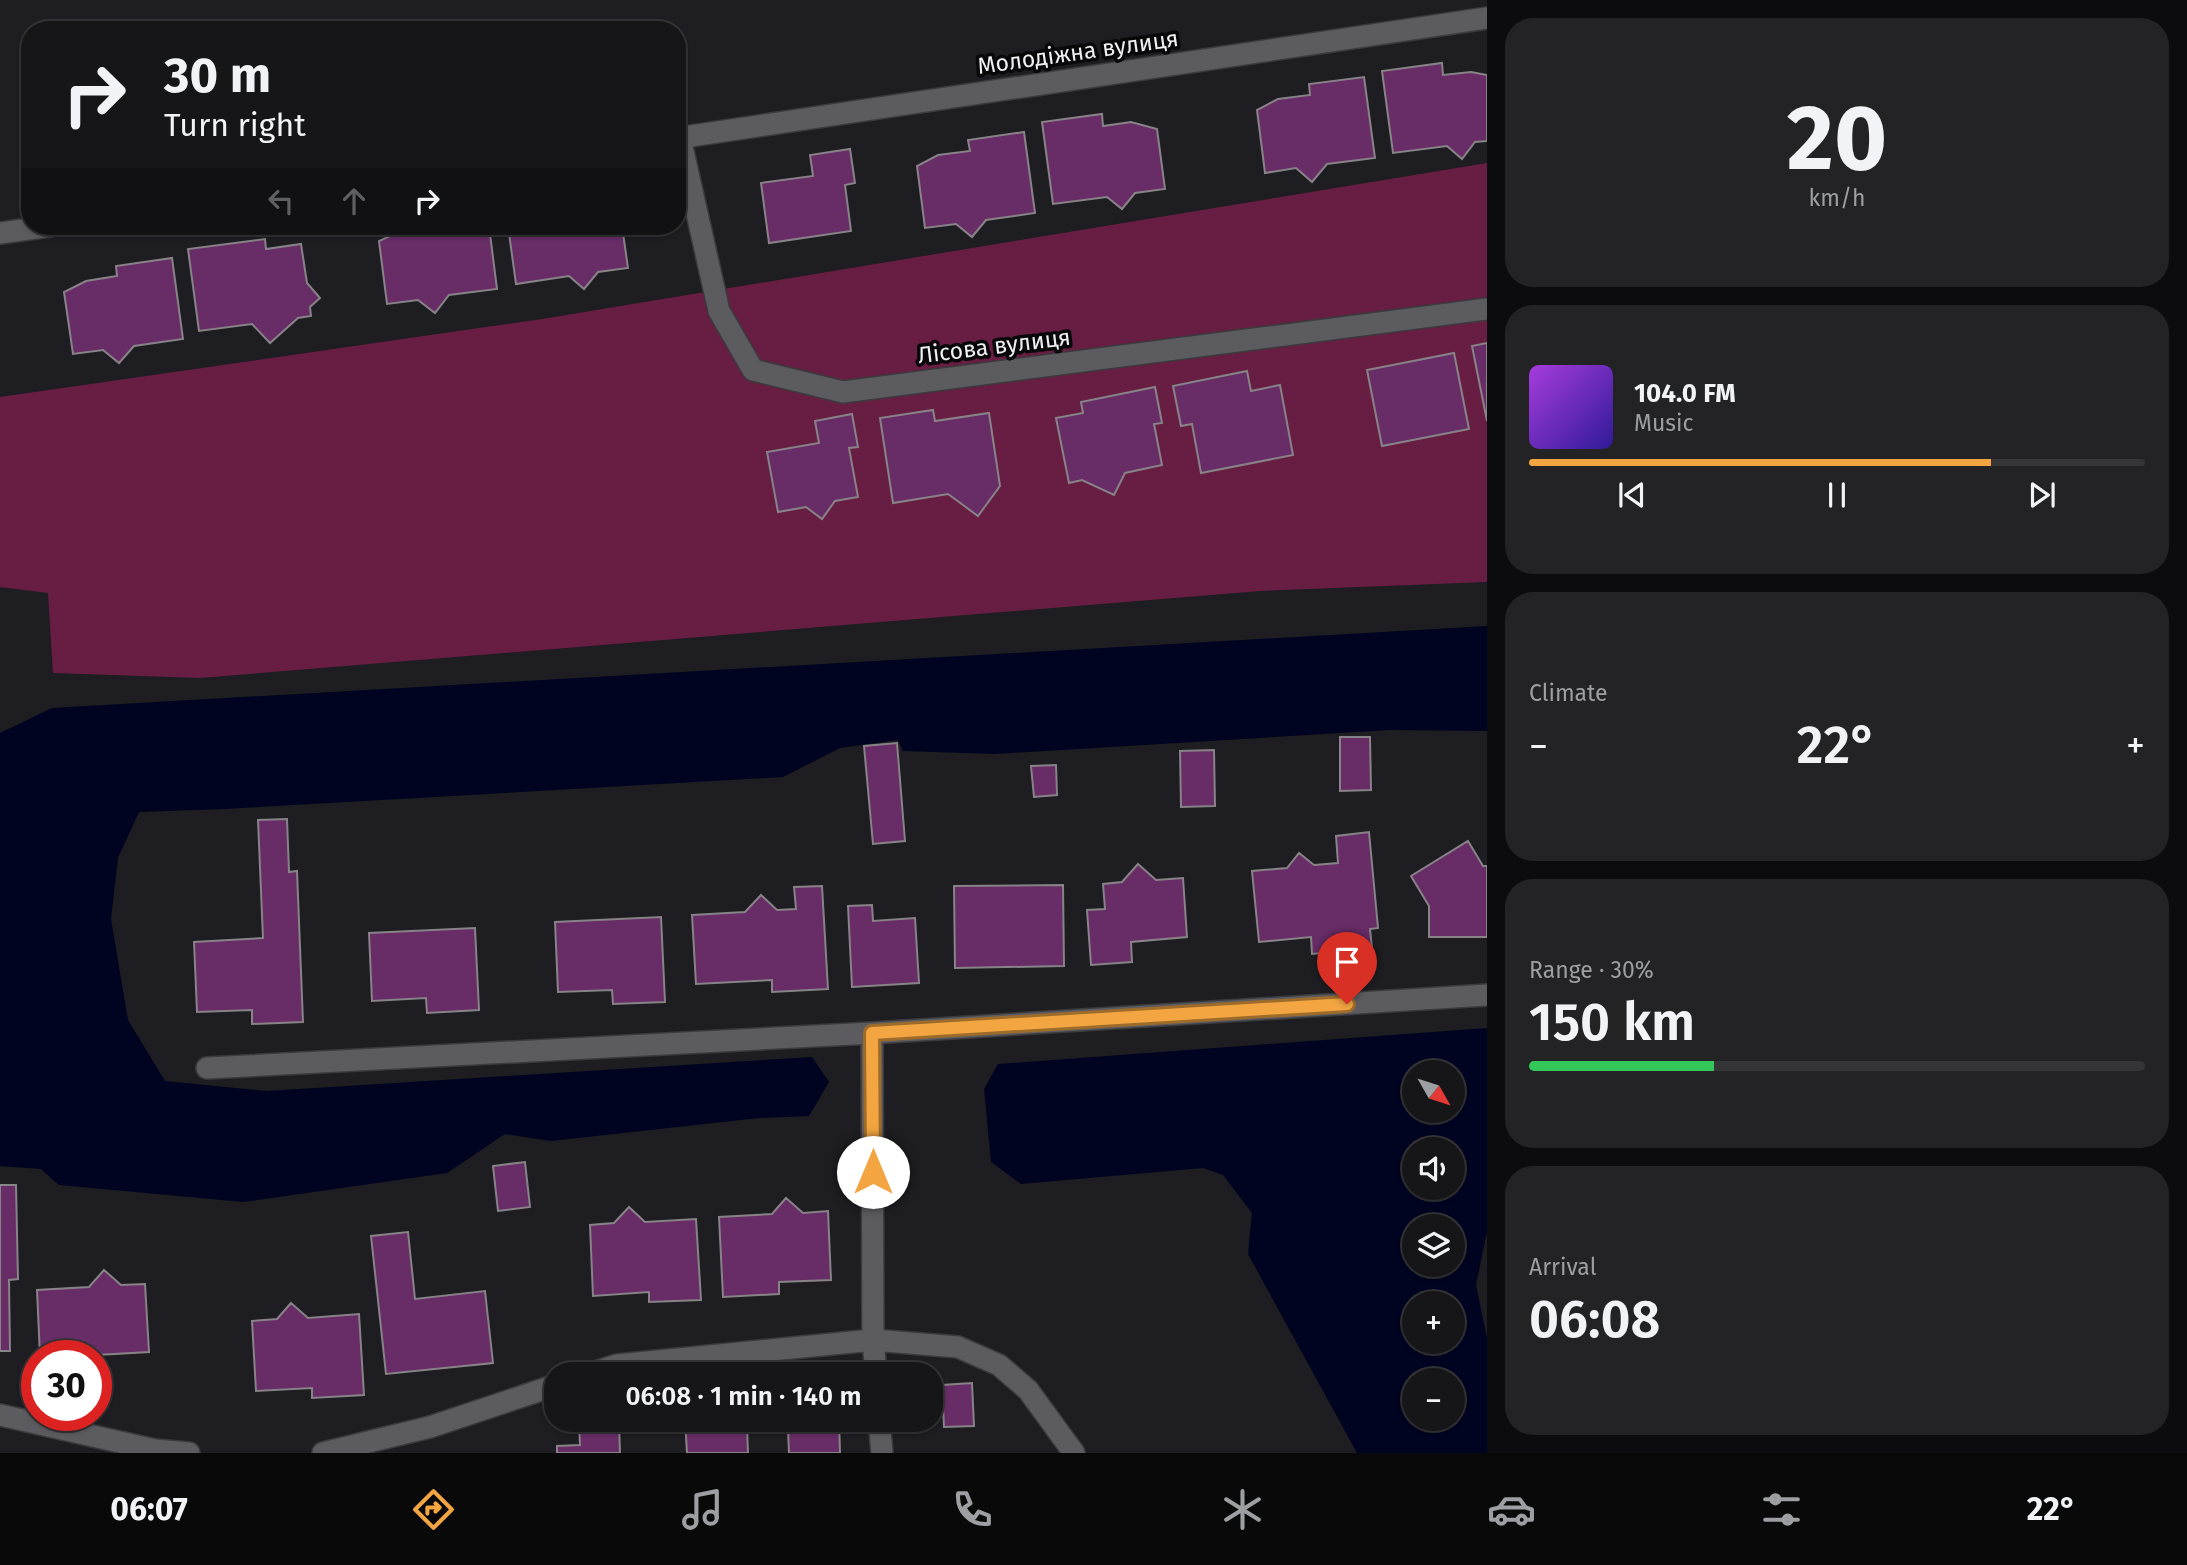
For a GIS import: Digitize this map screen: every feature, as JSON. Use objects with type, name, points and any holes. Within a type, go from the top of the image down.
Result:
[{"type":"street","name":"Молодіжна вулиця","points":[[686,137],[1487,18]]},
{"type":"street","name":"Лісова вулиця","points":[[686,168],[719,312],[754,370],[843,392],[1487,309]]},
{"type":"street","points":[[0,233],[21,230]]},
{"type":"street","points":[[207,1068],[872,1033],[1487,995]]},
{"type":"street","points":[[872,1033],[875,1362]]},
{"type":"street","points":[[648,1362],[873,1340],[958,1348],[999,1365],[1028,1390],[1074,1453]]},
{"type":"street","points":[[323,1453],[430,1427],[544,1389]]},
{"type":"street","points":[[0,1415],[155,1450],[188,1453]]},
{"type":"street","points":[[880,1432],[882,1453]]},
{"type":"shaded area","points":[[1487,163],[1487,582],[1260,591],[200,678],[53,673],[48,593],[0,587],[0,397],[542,319]]},
{"type":"water","points":[[1487,626],[1487,731],[1390,730],[995,754],[903,751],[898,740],[840,748],[783,777],[139,812],[118,858],[111,919],[128,1020],[165,1081],[267,1091],[812,1057],[829,1082],[809,1116],[759,1118],[551,1141],[505,1134],[447,1173],[243,1202],[59,1185],[41,1169],[0,1166],[0,733],[52,708]]},
{"type":"water","points":[[1487,1028],[1487,1232],[1476,1285],[1487,1338],[1487,1453],[1357,1453],[1248,1254],[1252,1213],[1223,1175],[1203,1168],[1021,1184],[991,1162],[984,1089],[998,1064]]},
{"type":"building","points":[[1442,63],[1443,75],[1471,72],[1487,75],[1487,141],[1475,142],[1462,159],[1447,146],[1393,153],[1382,71]]},
{"type":"building","points":[[1364,77],[1375,158],[1327,164],[1312,182],[1296,168],[1265,173],[1257,110],[1278,99],[1310,95],[1309,84]]},
{"type":"building","points":[[1102,114],[1103,126],[1131,122],[1157,129],[1165,189],[1135,193],[1122,209],[1107,197],[1053,204],[1042,122]]},
{"type":"building","points":[[1024,132],[1035,213],[986,220],[972,237],[956,224],[925,228],[917,166],[938,155],[970,151],[968,140]]},
{"type":"building","points":[[850,149],[855,183],[845,185],[851,231],[769,243],[761,183],[813,176],[810,155]]},
{"type":"building","points":[[392,235],[490,235],[497,289],[449,295],[435,313],[418,300],[387,304],[379,241]]},
{"type":"building","points":[[509,235],[623,235],[628,268],[598,272],[584,289],[569,276],[516,284]]},
{"type":"building","points":[[265,239],[266,249],[301,244],[307,283],[320,298],[310,307],[311,316],[298,318],[270,343],[252,324],[199,331],[188,249]]},
{"type":"building","points":[[172,258],[183,339],[134,346],[119,363],[103,350],[73,354],[64,292],[86,281],[117,276],[116,266]]},
{"type":"building","points":[[1487,343],[1487,421],[1472,346]]},
{"type":"building","points":[[1454,353],[1469,429],[1382,446],[1367,370]]},
{"type":"building","points":[[1247,371],[1251,391],[1280,385],[1293,455],[1201,473],[1192,424],[1181,426],[1173,386]]},
{"type":"building","points":[[1155,387],[1162,423],[1154,424],[1162,465],[1125,473],[1114,495],[1082,480],[1069,483],[1056,418],[1083,413],[1081,402]]},
{"type":"building","points":[[933,410],[935,421],[989,413],[1000,486],[978,516],[948,494],[893,503],[880,418]]},
{"type":"building","points":[[852,414],[858,447],[849,448],[858,497],[835,501],[822,519],[806,507],[778,512],[767,452],[819,443],[815,421]]},
{"type":"building","points":[[1340,737],[1370,737],[1371,790],[1340,791]]},
{"type":"building","points":[[897,743],[905,841],[873,844],[864,746]]},
{"type":"building","points":[[1214,750],[1215,806],[1181,807],[1180,751]]},
{"type":"building","points":[[1056,765],[1057,795],[1034,797],[1031,766]]},
{"type":"building","points":[[287,819],[289,872],[297,871],[303,1022],[252,1024],[252,1010],[197,1012],[194,942],[263,938],[258,820]]},
{"type":"building","points":[[1369,832],[1378,928],[1370,929],[1372,948],[1312,954],[1311,937],[1259,942],[1252,871],[1287,868],[1299,853],[1314,865],[1338,863],[1336,836]]},
{"type":"building","points":[[1468,841],[1483,866],[1487,866],[1487,937],[1429,937],[1429,906],[1411,876]]},
{"type":"building","points":[[1138,864],[1156,880],[1183,878],[1187,937],[1131,942],[1132,962],[1091,965],[1087,910],[1105,909],[1103,884],[1122,882]]},
{"type":"building","points":[[1063,885],[1064,966],[955,968],[954,886]]},
{"type":"building","points":[[822,886],[828,989],[772,992],[772,980],[696,984],[692,915],[745,912],[761,895],[777,910],[796,909],[794,887]]},
{"type":"building","points":[[872,905],[873,921],[915,918],[919,983],[852,987],[848,906]]},
{"type":"building","points":[[661,917],[665,1002],[613,1004],[612,990],[558,992],[555,922]]},
{"type":"building","points":[[475,928],[479,1010],[427,1013],[426,998],[372,1001],[369,933]]},
{"type":"building","points":[[525,1162],[530,1207],[498,1211],[493,1166]]},
{"type":"building","points":[[0,1185],[16,1185],[18,1279],[9,1280],[10,1351],[0,1351]]},
{"type":"building","points":[[786,1198],[803,1213],[828,1211],[831,1280],[779,1282],[779,1294],[723,1297],[719,1217],[772,1214]]},
{"type":"building","points":[[629,1207],[645,1222],[696,1219],[701,1300],[649,1302],[649,1292],[593,1296],[590,1225],[614,1223]]},
{"type":"building","points":[[408,1232],[415,1299],[485,1291],[493,1363],[386,1374],[371,1236]]},
{"type":"building","points":[[104,1270],[121,1285],[145,1284],[149,1352],[112,1354],[112,1340],[39,1340],[37,1290],[89,1287]]},
{"type":"building","points":[[291,1303],[308,1318],[359,1314],[364,1395],[312,1398],[312,1388],[256,1391],[252,1321],[277,1319]]},
{"type":"building","points":[[972,1383],[974,1426],[944,1427],[943,1385]]},
{"type":"building","points":[[579,1432],[619,1432],[620,1453],[557,1453],[557,1446],[580,1445]]},
{"type":"building","points":[[686,1432],[747,1432],[748,1453],[687,1453]]},
{"type":"building","points":[[788,1432],[839,1432],[840,1453],[789,1453]]},
{"type":"route","points":[[873,1172],[872,1033],[1347,1004]]}]
